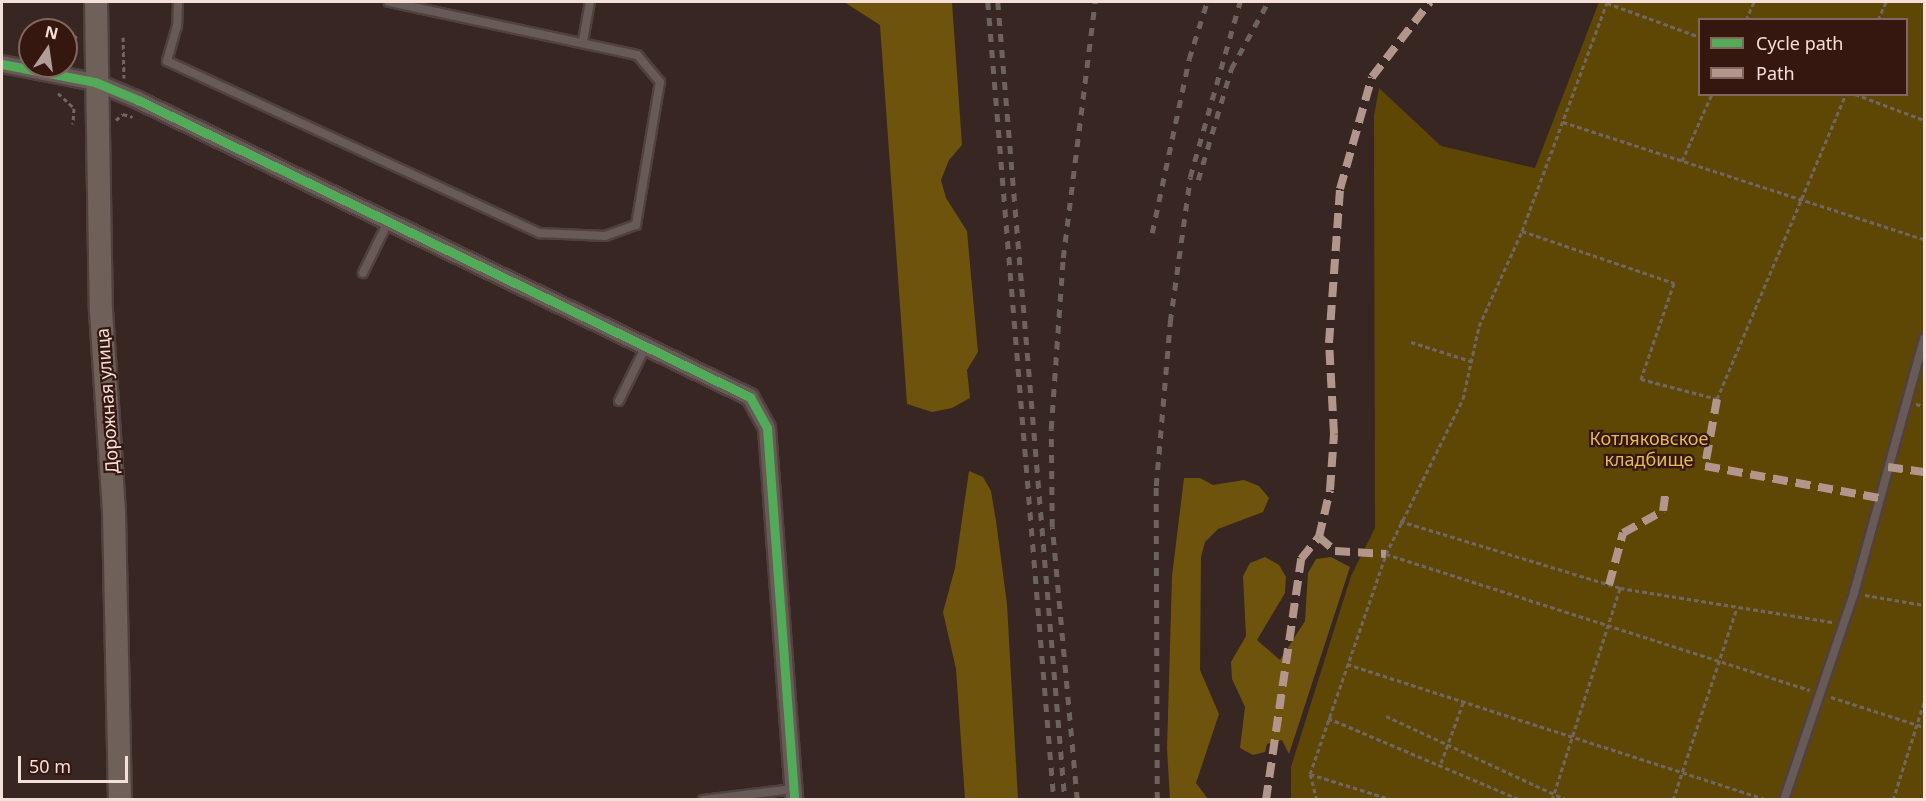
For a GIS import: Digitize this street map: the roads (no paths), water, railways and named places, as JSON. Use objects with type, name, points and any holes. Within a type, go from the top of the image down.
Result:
[{"type":"main road","name":"Дорожная улица","points":[[96,2],[95,82],[101,311],[114,513],[120,800]]},
{"type":"street","points":[[2,64],[95,82],[750,397],[767,428],[793,794]]},
{"type":"lane","points":[[178,2],[177,26],[167,60],[540,233],[605,236],[636,225],[660,82],[637,55],[583,41],[389,2]]},
{"type":"lane","points":[[583,41],[590,2]]},
{"type":"lane","points":[[363,273],[388,222]]},
{"type":"lane","points":[[1784,800],[1818,693],[1854,593],[1924,338]]},
{"type":"lane","points":[[619,401],[646,346]]},
{"type":"lane","points":[[703,800],[793,794]]},
{"type":"railway","points":[[988,2],[1054,800]]},
{"type":"railway","points":[[998,2],[1065,800]]},
{"type":"railway","points":[[1077,800],[1052,527],[1051,429],[1063,258],[1095,2]]},
{"type":"railway","points":[[1152,233],[1189,59],[1207,2]]},
{"type":"railway","points":[[1157,800],[1156,486],[1170,322],[1190,177],[1240,2]]},
{"type":"railway","points":[[1198,180],[1231,69],[1268,2]]},
{"type":"park label","name":"Котляковское кладбище","points":[[1649,449]]}]
